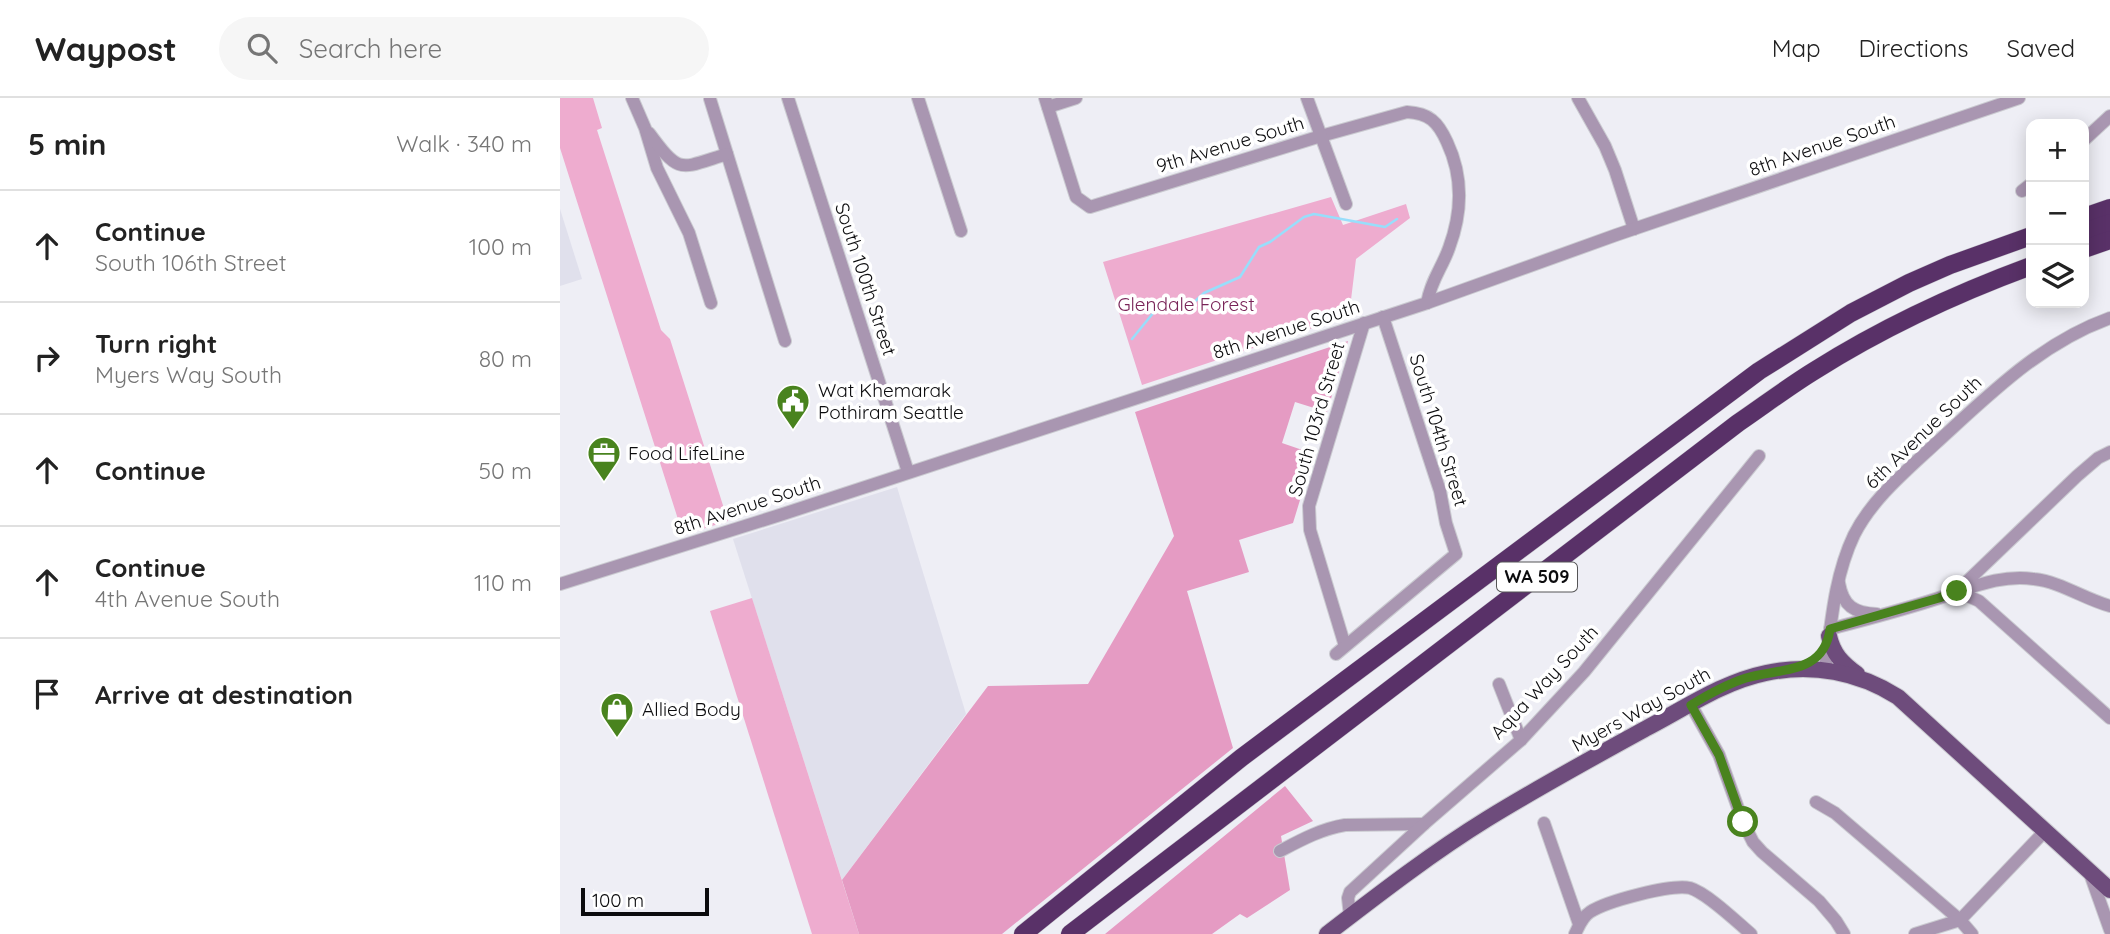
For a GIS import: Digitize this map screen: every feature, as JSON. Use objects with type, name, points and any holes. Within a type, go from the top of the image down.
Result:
[{"type":"highway","points":[[2089,215],[2110,208]]},
{"type":"highway","points":[[2089,230],[2110,223]]},
{"type":"highway","points":[[1817,335],[1851,313],[1909,283],[2026,238]]},
{"type":"highway","points":[[2089,247],[2110,240]]},
{"type":"highway","name":"WA 509","points":[[1023,934],[1241,758],[1759,371],[1817,335],[1919,287],[2026,250]]},
{"type":"highway","points":[[2089,257],[2110,253]]},
{"type":"highway","name":"WA 509","points":[[1070,934],[1738,423],[1801,379],[1917,313],[1978,285],[2026,268]]},
{"type":"main road","points":[[1830,633],[1831,646],[1838,658],[1864,679]]},
{"type":"main road","name":"Myers Way South","points":[[1327,934],[1487,819],[1737,681],[1786,670],[1825,670],[1864,679],[1888,691],[1913,709],[2110,890]]},
{"type":"street","points":[[632,98],[645,128],[657,168],[689,233],[712,303]]},
{"type":"street","name":"South 100th Street","points":[[788,98],[908,472]]},
{"type":"street","points":[[918,98],[961,230]]},
{"type":"street","points":[[1046,102],[1076,98]]},
{"type":"street","points":[[1307,98],[1346,204]]},
{"type":"street","points":[[1578,98],[1605,146],[1634,229]]},
{"type":"street","name":"8th Avenue South","points":[[560,584],[783,514],[1427,303],[1634,229],[2019,98]]},
{"type":"street","points":[[710,99],[785,341]]},
{"type":"street","name":"9th Avenue South","points":[[1046,102],[1076,197],[1090,207],[1407,112],[1431,117],[1448,144],[1460,196],[1449,248],[1430,286],[1427,303]]},
{"type":"street","points":[[2089,135],[2110,116]]},
{"type":"street","points":[[645,128],[669,160],[676,164],[690,166],[727,154]]},
{"type":"street","name":"South 104th Street","points":[[1341,650],[1455,554],[1440,491],[1383,317]]},
{"type":"street","name":"6th Avenue South","points":[[1825,670],[1839,578],[1860,524],[1873,507],[1908,469],[2022,366],[2060,340],[2110,317]]},
{"type":"street","name":"South 103rd Street","points":[[1341,650],[1310,530],[1309,506],[1364,323]]},
{"type":"street","points":[[1957,591],[2077,476],[2098,458],[2110,452]]},
{"type":"street","name":"Aqua Way South","points":[[1350,916],[1350,892],[1521,740],[1584,673],[1759,456]]},
{"type":"street","points":[[1839,578],[1841,594],[1852,608],[1868,614],[1884,615]]},
{"type":"street","points":[[1786,670],[1803,667],[1813,661],[1830,633],[1995,580],[2032,578],[2046,581],[2110,606]]},
{"type":"street","points":[[1957,591],[1979,601],[2110,718]]},
{"type":"street","points":[[1499,684],[1521,740]]},
{"type":"street","points":[[1691,705],[1719,755],[1753,842],[1819,901],[1844,934]]},
{"type":"street","points":[[1816,802],[1835,813],[1972,934]]},
{"type":"street","points":[[1544,823],[1576,931]]},
{"type":"street","points":[[1280,851],[1333,827],[1424,824]]},
{"type":"street","points":[[1915,934],[1959,920],[2045,831]]},
{"type":"street","points":[[2088,871],[2110,930]]},
{"type":"street","points":[[1576,931],[1590,912],[1599,908],[1659,889],[1679,887],[1690,888],[1705,896],[1751,934]]},
{"type":"shaded area","points":[[560,209],[582,279],[560,286]]},
{"type":"shaded area","points":[[1348,341],[1327,412],[1295,402],[1282,443],[1314,454],[1293,523],[1239,540],[1249,572],[1187,591],[1233,748],[1002,934],[859,934],[842,880],[988,686],[1088,684],[1174,536],[1135,412]]},
{"type":"shaded area","points":[[897,487],[966,714],[842,880],[733,539]]},
{"type":"shaded area","points":[[1285,786],[1313,821],[1281,836],[1290,890],[1247,918],[1240,914],[1212,934],[1105,934]]},
{"type":"green space","points":[[560,98],[593,98],[602,128],[597,130],[661,330],[670,339],[728,521],[683,535],[560,148]]},
{"type":"green space","name":"Glendale Forest","points":[[1331,197],[1343,225],[1406,204],[1410,218],[1356,259],[1349,316],[1142,385],[1103,262]]},
{"type":"green space","points":[[752,598],[859,934],[812,934],[710,611]]},
{"type":"waterway","points":[[1132,339],[1158,307],[1178,310],[1190,306],[1204,293],[1240,277],[1259,247],[1304,217],[1314,214],[1385,227],[1397,219]]},
{"type":"place","name":"Wat Khemarak Pothiram Seattle","points":[[793,431]]},
{"type":"place","name":"Food LifeLine","points":[[604,483]]},
{"type":"place","name":"Allied Body","points":[[617,739]]},
{"type":"route","points":[[1743,822],[1719,755],[1691,705],[1737,681],[1807,665],[1819,655],[1830,629],[1957,591]]}]
